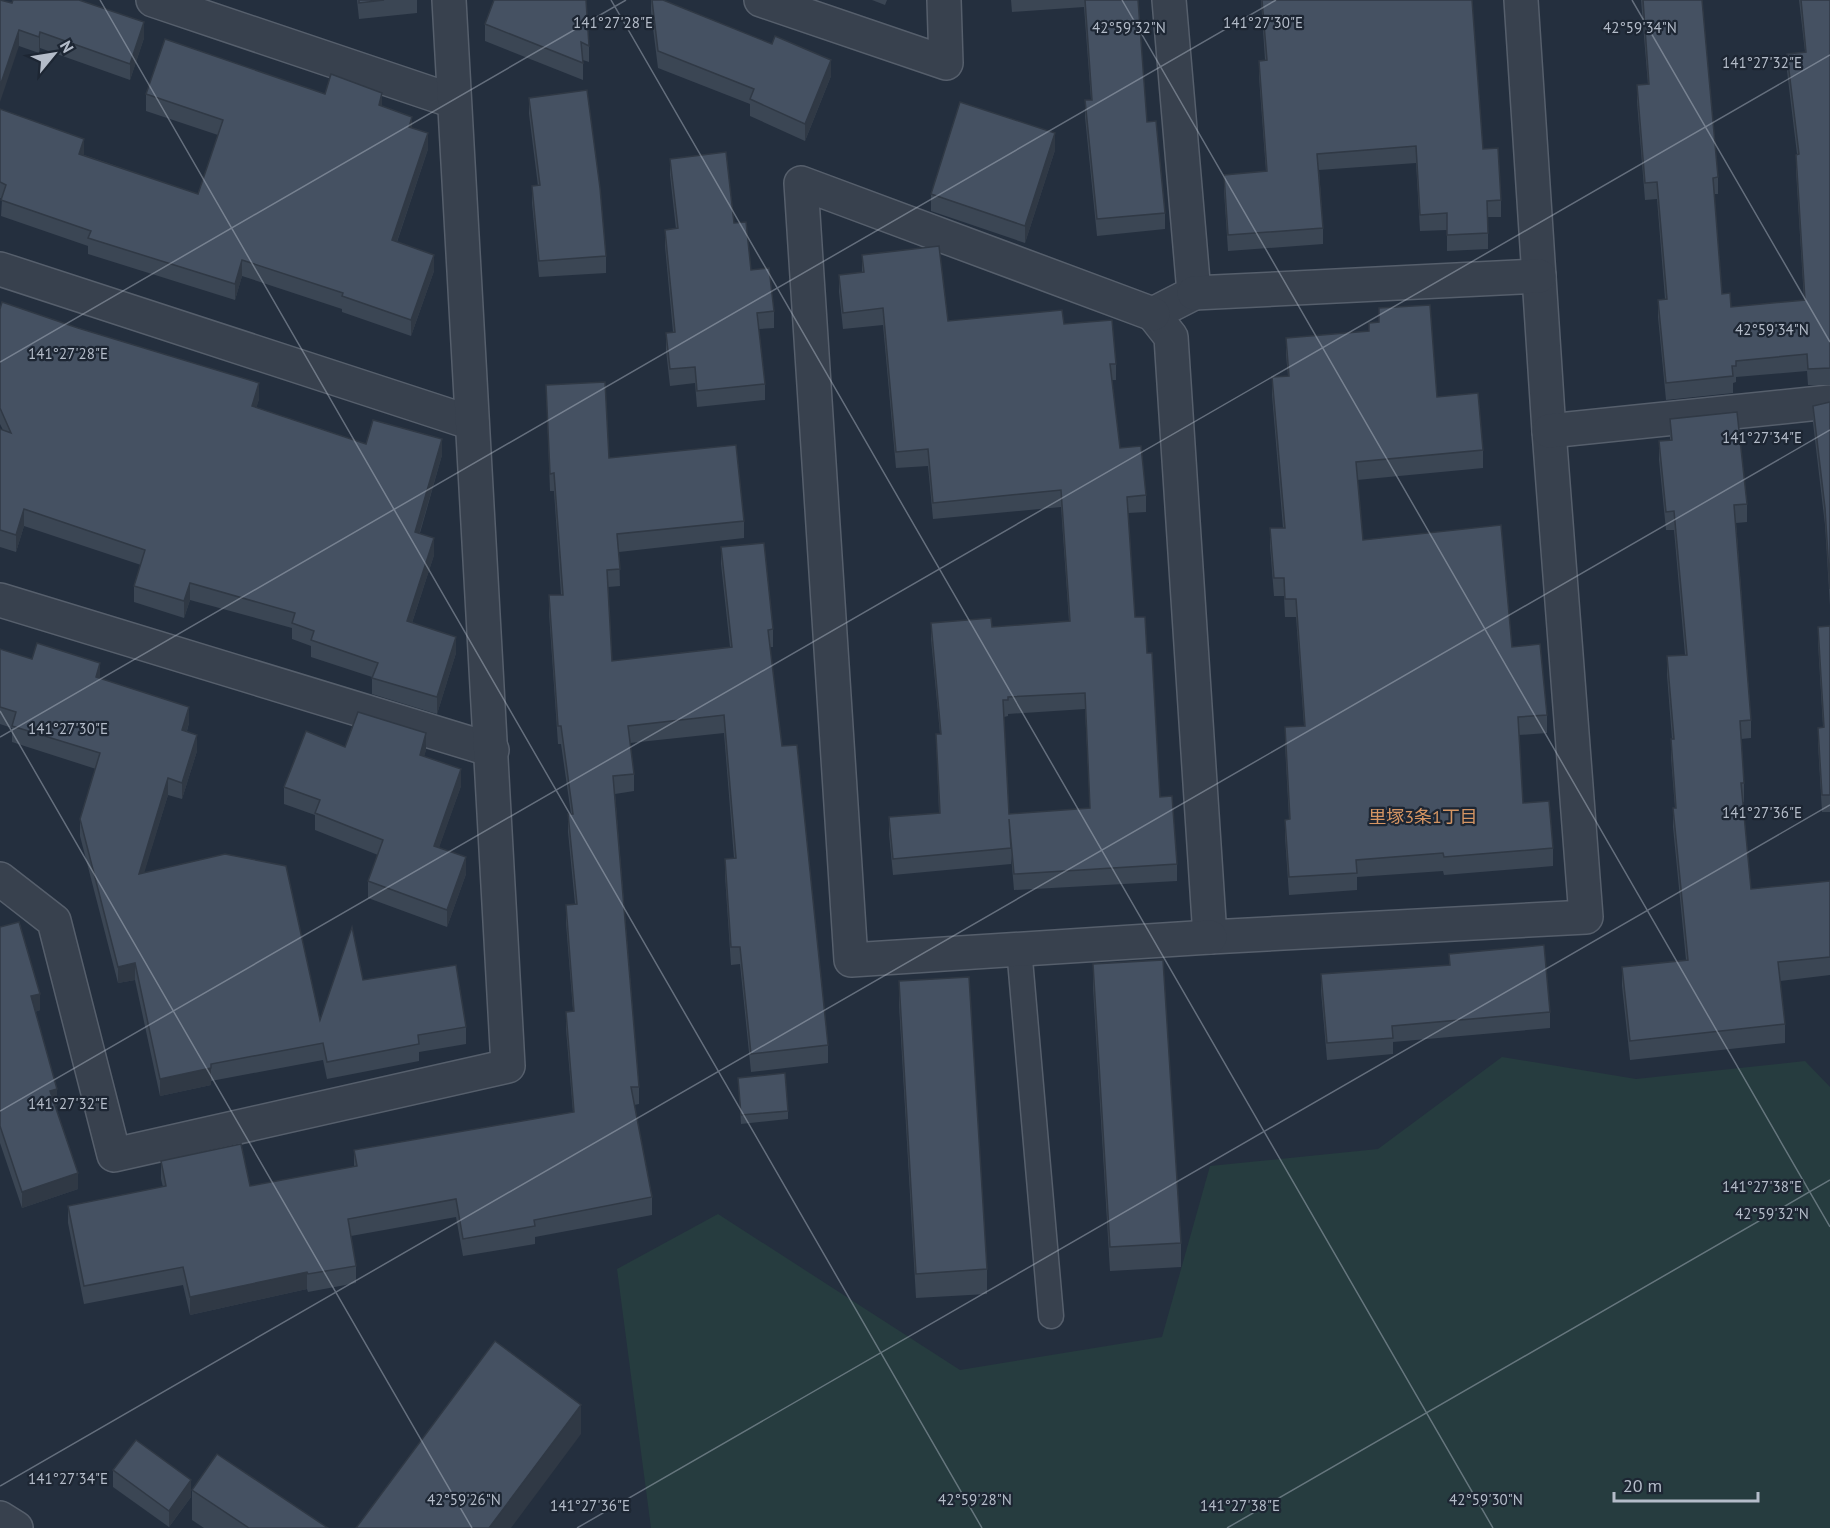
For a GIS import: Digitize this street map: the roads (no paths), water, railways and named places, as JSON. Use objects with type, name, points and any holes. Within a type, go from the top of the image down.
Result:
[{"type":"street","points":[[153,0],[199,8],[453,101]]},
{"type":"street","points":[[0,879],[54,921],[114,1155],[508,1066],[449,0]]},
{"type":"street","points":[[761,0],[946,63],[944,0]]},
{"type":"street","points":[[1168,0],[1194,293]]},
{"type":"street","points":[[1210,937],[1171,337],[1153,314],[801,183],[851,960],[1019,948],[1586,917],[1521,0]]},
{"type":"street","points":[[0,269],[472,423]]},
{"type":"street","points":[[1153,314],[1194,293],[1539,276]]},
{"type":"street","points":[[1550,431],[1830,402]]},
{"type":"street","points":[[0,600],[492,750]]},
{"type":"street","points":[[0,1518],[16,1528]]},
{"type":"lane","points":[[1019,948],[1051,1316]]},
{"type":"district","name":"里塚3条1丁目","points":[[1423,816]]}]
